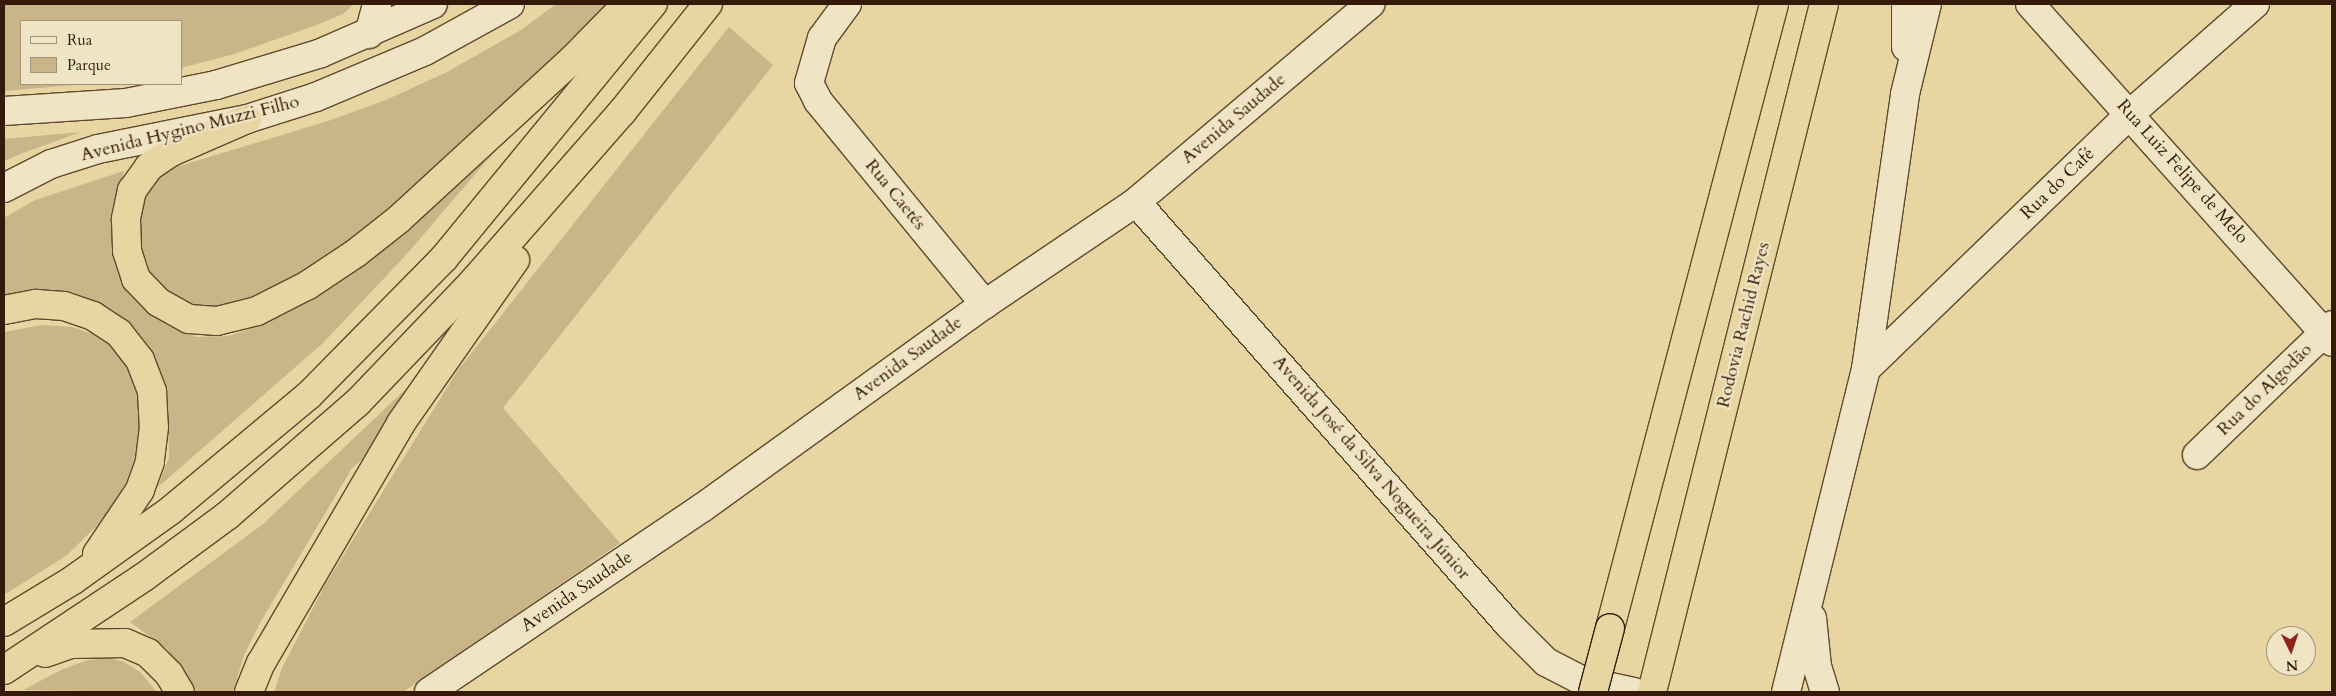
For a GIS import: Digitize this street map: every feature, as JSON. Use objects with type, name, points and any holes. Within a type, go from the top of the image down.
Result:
[{"type":"highway","points":[[247,119],[171,152],[149,167],[132,190],[126,219],[127,252],[136,279],[158,302],[189,318],[218,321],[257,311],[308,285],[356,252],[399,220],[573,59],[627,4]]},
{"type":"highway","points":[[4,622],[73,580],[194,492],[322,381],[444,258],[653,4]]},
{"type":"highway","points":[[249,692],[261,663],[400,423],[470,320],[622,112],[708,4]]},
{"type":"highway","points":[[1593,692],[1774,4]]},
{"type":"highway","name":"Rodovia Rachid Rayes","points":[[1652,692],[1824,4]]},
{"type":"highway","points":[[10,667],[144,578],[228,515],[323,434],[420,340],[622,112]]},
{"type":"highway","points":[[4,310],[36,304],[64,306],[93,316],[119,333],[135,353],[152,392],[154,427],[150,462],[140,490],[104,547],[73,580]]},
{"type":"highway","points":[[10,667],[71,644],[98,641],[125,644],[148,654],[169,674],[180,692]]},
{"type":"highway","points":[[256,692],[261,663]]},
{"type":"street","points":[[369,34],[377,4]]},
{"type":"street","name":"Avenida Hygino Muzzi Filho","points":[[4,111],[126,103],[216,85],[321,52],[369,34],[433,4]]},
{"type":"street","name":"Avenida Hygino Muzzi Filho","points":[[4,188],[51,164],[98,149],[247,119],[366,78],[426,51],[510,4]]},
{"type":"street","name":"Rua Caetés","points":[[847,4],[822,38],[809,84],[818,101],[985,304]]},
{"type":"street","name":"Avenida Saudade","points":[[430,692],[702,508],[985,304],[1136,202],[1370,4]]},
{"type":"street","points":[[1905,94],[1906,4]]},
{"type":"street","points":[[1786,692],[1810,603],[1866,369],[1905,94],[1927,4]]},
{"type":"street","name":"Rua Luiz Felipe de Melo","points":[[2030,4],[2330,333]]},
{"type":"street","name":"Rua do Café","points":[[1866,369],[2131,113],[2255,4]]},
{"type":"street","name":"Avenida José da Silva Nogueira Júnior","points":[[1136,202],[1503,618],[1546,662],[1583,681],[1634,692]]},
{"type":"street","name":"Rua do Algodão","points":[[2197,455],[2330,333]]},
{"type":"street","points":[[1810,603],[1817,666],[1825,692]]},
{"type":"green space","points":[[4,4],[354,4],[343,14],[314,26],[234,54],[182,68],[182,20],[20,20],[20,85],[75,85],[4,91]]},
{"type":"green space","points":[[556,4],[613,4],[413,189],[341,248],[266,294],[231,306],[198,307],[172,298],[154,282],[136,239],[138,216],[146,192],[166,170],[328,121],[386,100],[447,72],[521,30]]},
{"type":"green space","points":[[729,27],[773,65],[503,408],[620,543],[403,692],[274,692],[282,668],[325,585],[458,370]]},
{"type":"green space","points":[[519,123],[406,255],[323,343],[158,487],[169,457],[167,393],[143,341],[122,319],[65,293],[32,290],[4,297],[4,218],[35,200],[124,171],[113,217],[112,244],[116,266],[127,290],[142,307],[169,326],[196,337],[228,336],[256,327],[324,292],[377,255]]},
{"type":"green space","points":[[81,132],[23,153],[4,161],[4,139]]},
{"type":"green space","points":[[42,325],[72,327],[99,336],[118,353],[132,373],[140,393],[142,444],[133,471],[106,517],[67,555],[4,595],[4,332]]},
{"type":"green space","points":[[408,387],[364,458],[352,468],[260,623],[244,655],[233,692],[197,692],[167,649],[130,622],[263,524]]},
{"type":"green space","points":[[109,658],[124,662],[140,672],[157,692],[23,690],[63,669],[88,660]]}]
